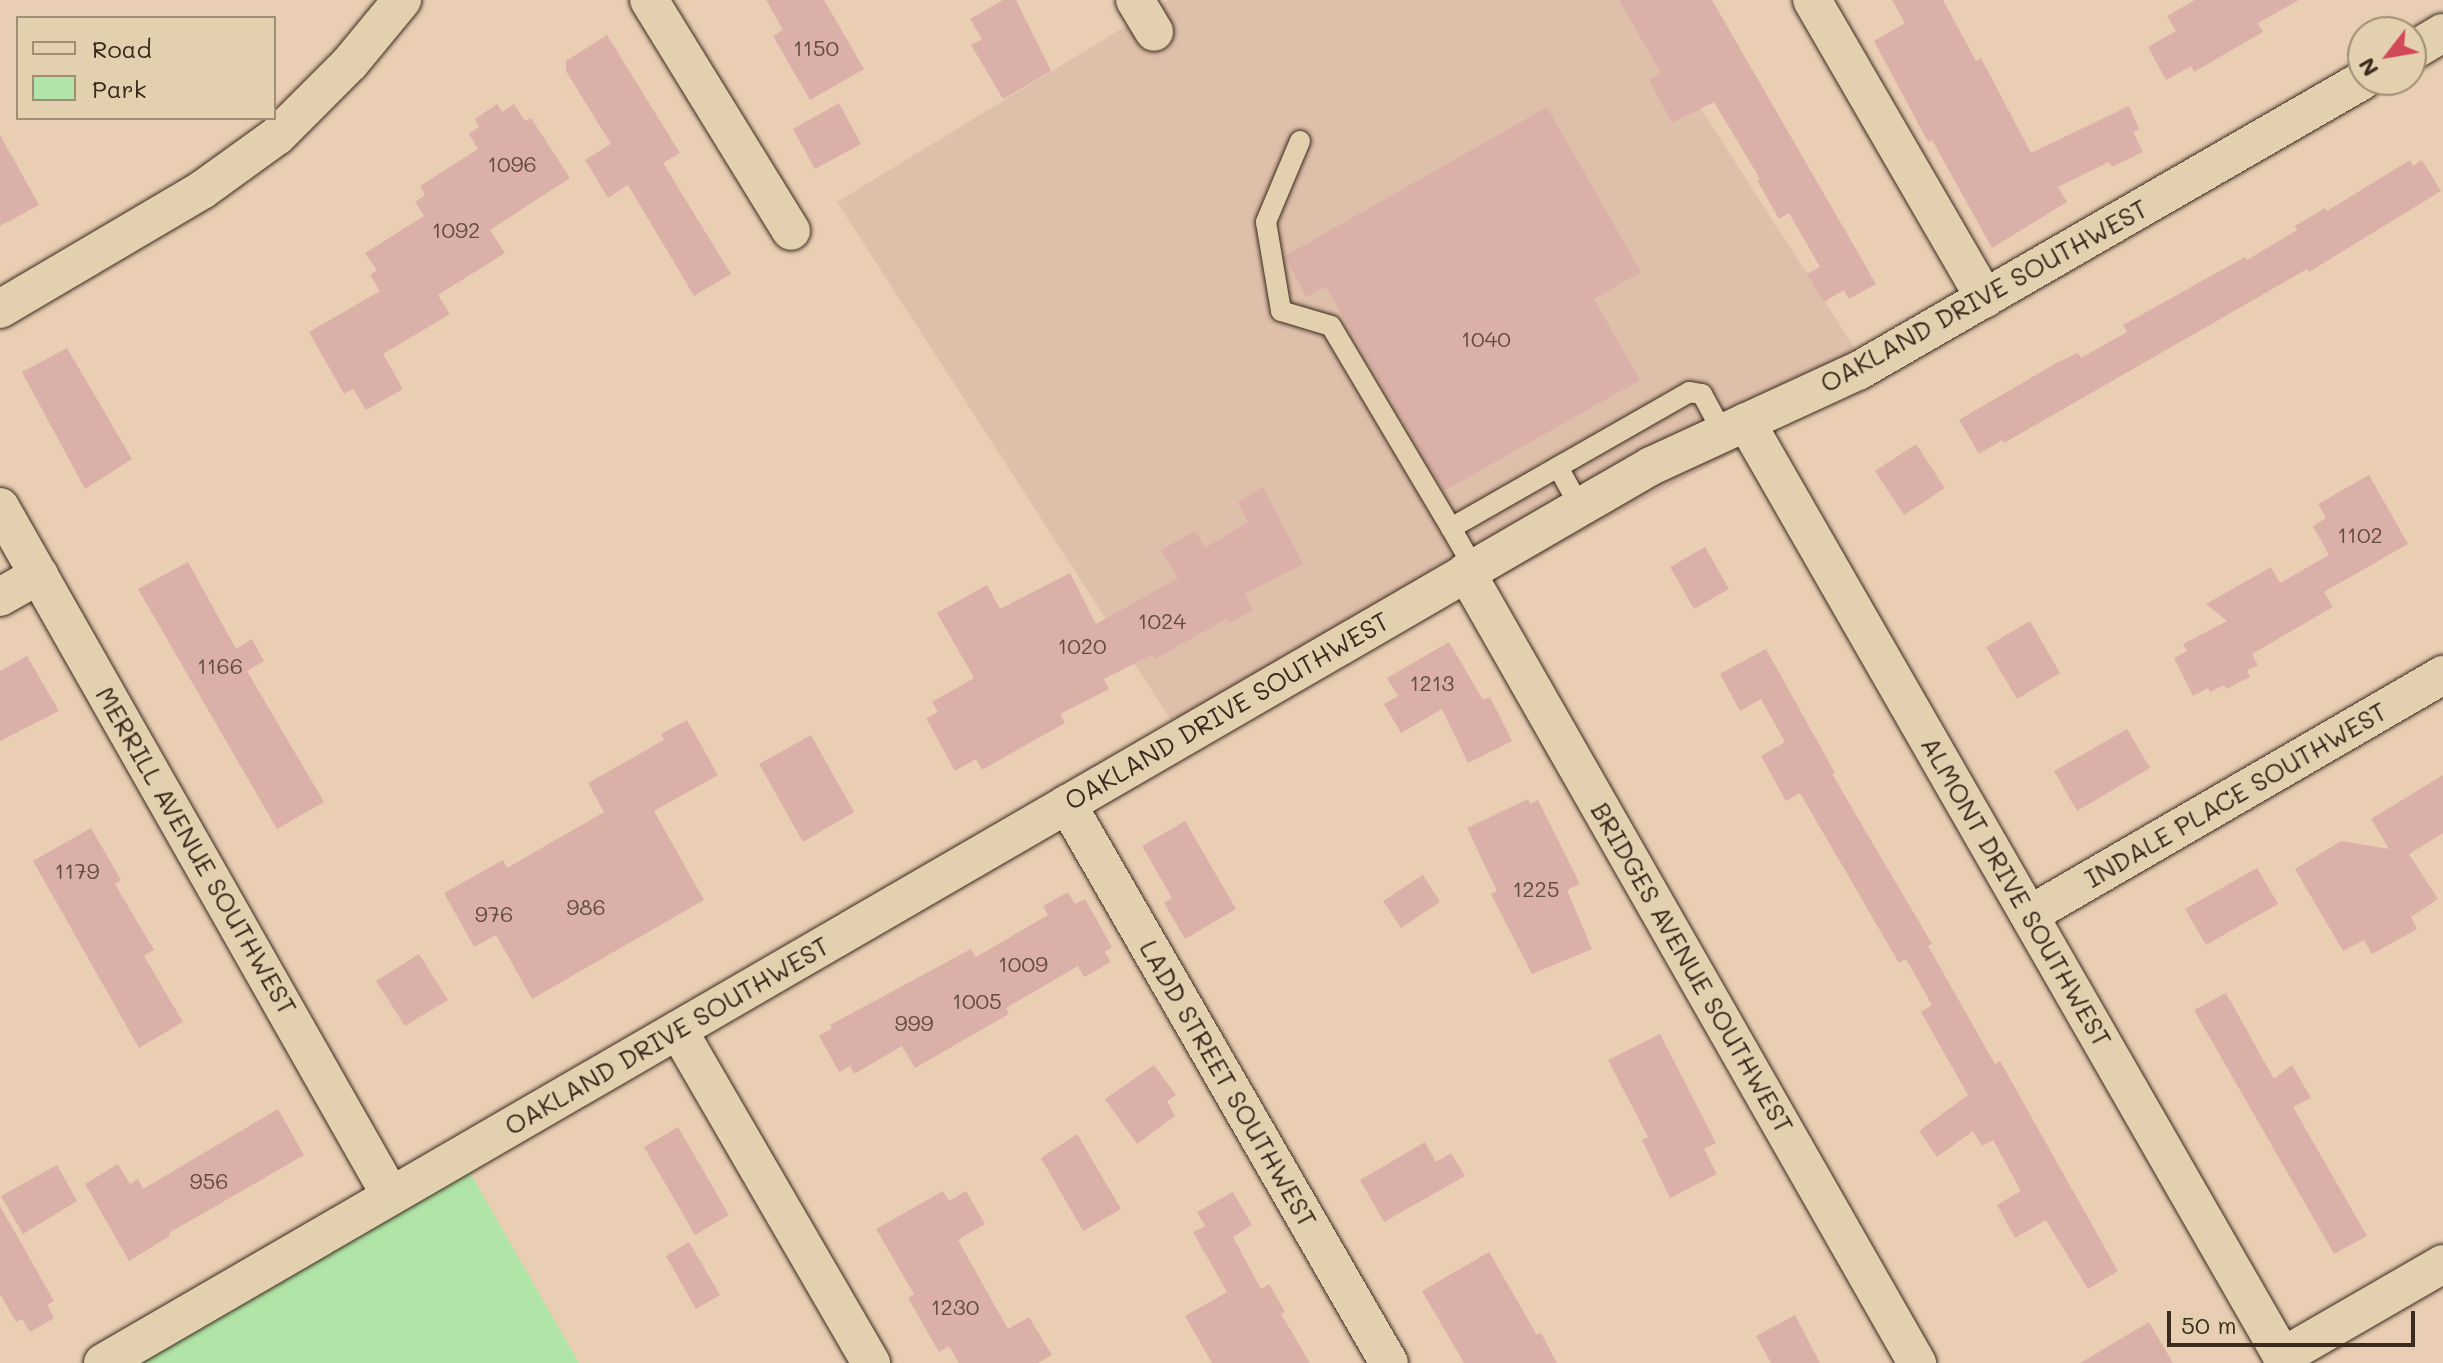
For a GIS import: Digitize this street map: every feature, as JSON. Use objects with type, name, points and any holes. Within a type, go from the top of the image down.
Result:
[{"type":"street","points":[[0,309],[202,190],[277,136],[350,63],[402,0]]},
{"type":"street","points":[[649,0],[791,231]]},
{"type":"street","points":[[1135,0],[1154,32]]},
{"type":"street","points":[[1812,0],[1985,299]]},
{"type":"street","name":"OAKLAND DRIVE SOUTHWEST","points":[[103,1363],[1651,466],[1858,371],[2347,89]]},
{"type":"street","name":"ALMONT DRIVE SOUTHWEST","points":[[1735,427],[2029,915],[2284,1360]]},
{"type":"street","name":"MERRILL AVENUE SOUTHWEST","points":[[0,507],[391,1196]]},
{"type":"street","name":"BRIDGES AVENUE SOUTHWEST","points":[[1470,570],[1917,1363]]},
{"type":"street","points":[[0,597],[39,575]]},
{"type":"street","name":"INDALE PLACE SOUTHWEST","points":[[2029,915],[2443,675]]},
{"type":"street","name":"LADD STREET SOUTHWEST","points":[[1067,804],[1389,1363]]},
{"type":"street","points":[[678,1030],[871,1363]]},
{"type":"street","points":[[2284,1360],[2443,1264]]},
{"type":"lane","points":[[1300,141],[1266,222],[1281,311],[1331,326],[1451,528],[1470,570]]},
{"type":"lane","points":[[1451,528],[1689,392],[1702,394],[1735,427]]},
{"type":"lane","points":[[1558,467],[1580,507]]},
{"type":"shaded area","points":[[1169,0],[1631,0],[1874,378],[1187,745],[837,202]]},
{"type":"green space","points":[[465,1164],[579,1363],[111,1363]]},
{"type":"building","points":[[766,0],[824,0],[864,69],[810,100],[773,36],[783,30]]},
{"type":"building","points":[[1003,0],[1016,0],[1051,71],[1003,99],[971,45],[982,39],[970,19]]},
{"type":"building","points":[[1619,0],[1712,0],[1876,284],[1849,299],[1844,290],[1824,302],[1807,274],[1820,267],[1789,213],[1779,219],[1757,180],[1760,179],[1714,102],[1672,123],[1649,80],[1661,73]]},
{"type":"building","points":[[1892,0],[1943,0],[1976,61],[1981,58],[2031,153],[2129,106],[2139,129],[2133,132],[2143,152],[2112,167],[2109,162],[2058,187],[2067,202],[1992,248],[1932,140],[1928,142],[1874,41],[1905,23]]},
{"type":"building","points":[[2195,0],[2299,0],[2258,23],[2263,32],[2194,72],[2191,66],[2166,80],[2148,47],[2176,31],[2167,16]]},
{"type":"building","points":[[607,35],[680,153],[663,163],[731,274],[694,296],[628,185],[608,198],[585,160],[611,144],[566,71],[566,61]]},
{"type":"building","points":[[839,103],[861,144],[815,169],[793,129]]},
{"type":"building","points":[[497,104],[502,112],[514,104],[525,121],[531,118],[570,178],[490,230],[505,253],[438,295],[450,314],[383,354],[403,389],[366,410],[353,389],[344,394],[309,332],[380,291],[370,275],[377,270],[365,253],[424,216],[415,202],[425,195],[420,186],[478,149],[469,134],[479,127],[475,119]]},
{"type":"building","points":[[1547,107],[1641,272],[1594,299],[1640,380],[1444,491],[1326,287],[1306,297],[1285,256]]},
{"type":"building","points":[[0,135],[39,205],[0,226]]},
{"type":"building","points":[[2410,160],[2413,166],[2422,160],[2441,191],[2309,272],[2307,269],[2004,443],[2002,440],[1979,454],[1959,420],[2058,362],[2078,353],[2081,358],[2127,332],[2123,325],[2245,257],[2247,260],[2297,230],[2295,226],[2325,208],[2327,211]]},
{"type":"building","points":[[67,348],[132,459],[85,489],[22,372]]},
{"type":"building","points":[[1916,444],[1945,488],[1904,515],[1875,471]]},
{"type":"building","points":[[2369,475],[2408,544],[2324,592],[2333,607],[2252,654],[2258,665],[2247,670],[2250,677],[2226,689],[2224,685],[2210,692],[2208,688],[2193,696],[2174,658],[2187,651],[2183,644],[2227,621],[2206,604],[2271,567],[2280,583],[2329,555],[2313,526],[2326,518],[2318,504]]},
{"type":"building","points":[[1263,487],[1303,564],[1244,594],[1253,610],[1229,623],[1226,619],[1155,659],[1153,654],[1104,679],[1109,689],[1060,714],[1065,723],[982,770],[976,759],[955,771],[926,718],[938,712],[932,702],[974,678],[937,613],[987,585],[1000,609],[1070,573],[1096,624],[1178,578],[1161,550],[1195,531],[1205,548],[1248,522],[1238,502]]},
{"type":"building","points":[[1705,547],[1729,589],[1694,609],[1670,567]]},
{"type":"building","points":[[188,562],[236,649],[252,639],[264,661],[247,671],[324,802],[277,829],[138,589]]},
{"type":"building","points":[[2030,621],[2060,673],[2017,699],[1986,647]]},
{"type":"building","points":[[1449,642],[1483,700],[1490,697],[1512,741],[1468,763],[1442,709],[1401,733],[1384,704],[1398,696],[1387,678]]},
{"type":"building","points":[[1766,649],[1835,773],[1832,774],[1932,944],[1928,946],[1995,1064],[2000,1061],[2118,1271],[2088,1289],[2046,1220],[2015,1238],[1997,1205],[2021,1191],[1993,1140],[1982,1146],[1973,1131],[1937,1157],[1919,1131],[1968,1095],[1921,1012],[1932,1005],[1906,959],[1899,963],[1800,793],[1786,801],[1761,756],[1785,742],[1761,699],[1740,711],[1720,674]]},
{"type":"building","points":[[27,656],[59,711],[0,741],[0,671]]},
{"type":"building","points":[[687,720],[718,775],[654,811],[704,900],[532,999],[496,935],[474,947],[444,893],[503,860],[507,868],[604,812],[588,783],[664,740],[661,734]]},
{"type":"building","points":[[2127,729],[2150,768],[2077,811],[2054,771]]},
{"type":"building","points":[[811,735],[854,812],[803,842],[759,764]]},
{"type":"building","points":[[2443,775],[2443,833],[2409,854],[2438,899],[2411,917],[2417,929],[2372,954],[2364,940],[2343,951],[2295,869],[2341,841],[2389,849],[2371,819]]},
{"type":"building","points":[[1528,799],[1530,804],[1538,800],[1580,884],[1567,890],[1592,949],[1532,974],[1491,894],[1497,891],[1467,828]]},
{"type":"building","points":[[1185,821],[1236,909],[1185,939],[1164,903],[1172,898],[1142,846]]},
{"type":"building","points":[[91,828],[121,880],[115,884],[154,950],[144,956],[183,1022],[139,1048],[33,861]]},
{"type":"building","points":[[2257,868],[2278,904],[2206,945],[2185,909]]},
{"type":"building","points":[[1423,875],[1440,902],[1401,928],[1383,901]]},
{"type":"building","points":[[1068,892],[1075,904],[1085,899],[1112,947],[1105,952],[1111,962],[1084,977],[1078,966],[1006,1008],[1009,1014],[915,1068],[902,1046],[854,1074],[850,1066],[839,1072],[819,1036],[832,1028],[830,1025],[971,949],[976,957],[1048,915],[1043,906]]},
{"type":"building","points":[[419,954],[448,1000],[405,1026],[376,981]]},
{"type":"building","points":[[2226,993],[2274,1079],[2292,1065],[2311,1098],[2293,1107],[2367,1236],[2334,1254],[2194,1010]]},
{"type":"building","points":[[1660,1034],[1716,1143],[1704,1149],[1717,1174],[1670,1198],[1642,1140],[1648,1137],[1608,1060]]},
{"type":"building","points":[[1154,1065],[1176,1095],[1167,1101],[1175,1116],[1137,1144],[1105,1099]]},
{"type":"building","points":[[278,1109],[304,1155],[169,1233],[170,1236],[129,1261],[85,1184],[118,1164],[130,1184],[138,1179],[143,1189]]},
{"type":"building","points":[[678,1127],[729,1215],[695,1235],[644,1147]]},
{"type":"building","points":[[1077,1134],[1121,1209],[1083,1231],[1041,1158]]},
{"type":"building","points":[[1425,1142],[1436,1162],[1451,1153],[1465,1176],[1384,1222],[1360,1180]]},
{"type":"building","points":[[57,1165],[77,1201],[23,1234],[1,1196]]},
{"type":"building","points":[[943,1191],[949,1201],[966,1191],[985,1224],[958,1240],[1008,1329],[1029,1317],[1052,1355],[1038,1363],[959,1363],[949,1346],[939,1352],[908,1298],[914,1294],[876,1229]]},
{"type":"building","points":[[1233,1192],[1252,1225],[1233,1237],[1261,1289],[1269,1284],[1285,1312],[1281,1314],[1310,1363],[1212,1363],[1185,1316],[1227,1292],[1193,1232],[1205,1226],[1197,1212]]},
{"type":"building","points":[[0,1206],[54,1301],[47,1305],[54,1318],[30,1332],[22,1319],[16,1322],[0,1294]]},
{"type":"building","points":[[689,1242],[720,1295],[696,1309],[666,1256]]},
{"type":"building","points":[[1489,1252],[1537,1335],[1541,1333],[1557,1363],[1464,1363],[1422,1291]]},
{"type":"building","points":[[1795,1315],[1820,1363],[1771,1363],[1756,1336]]},
{"type":"building","points":[[2149,1322],[2173,1363],[2080,1363]]}]
